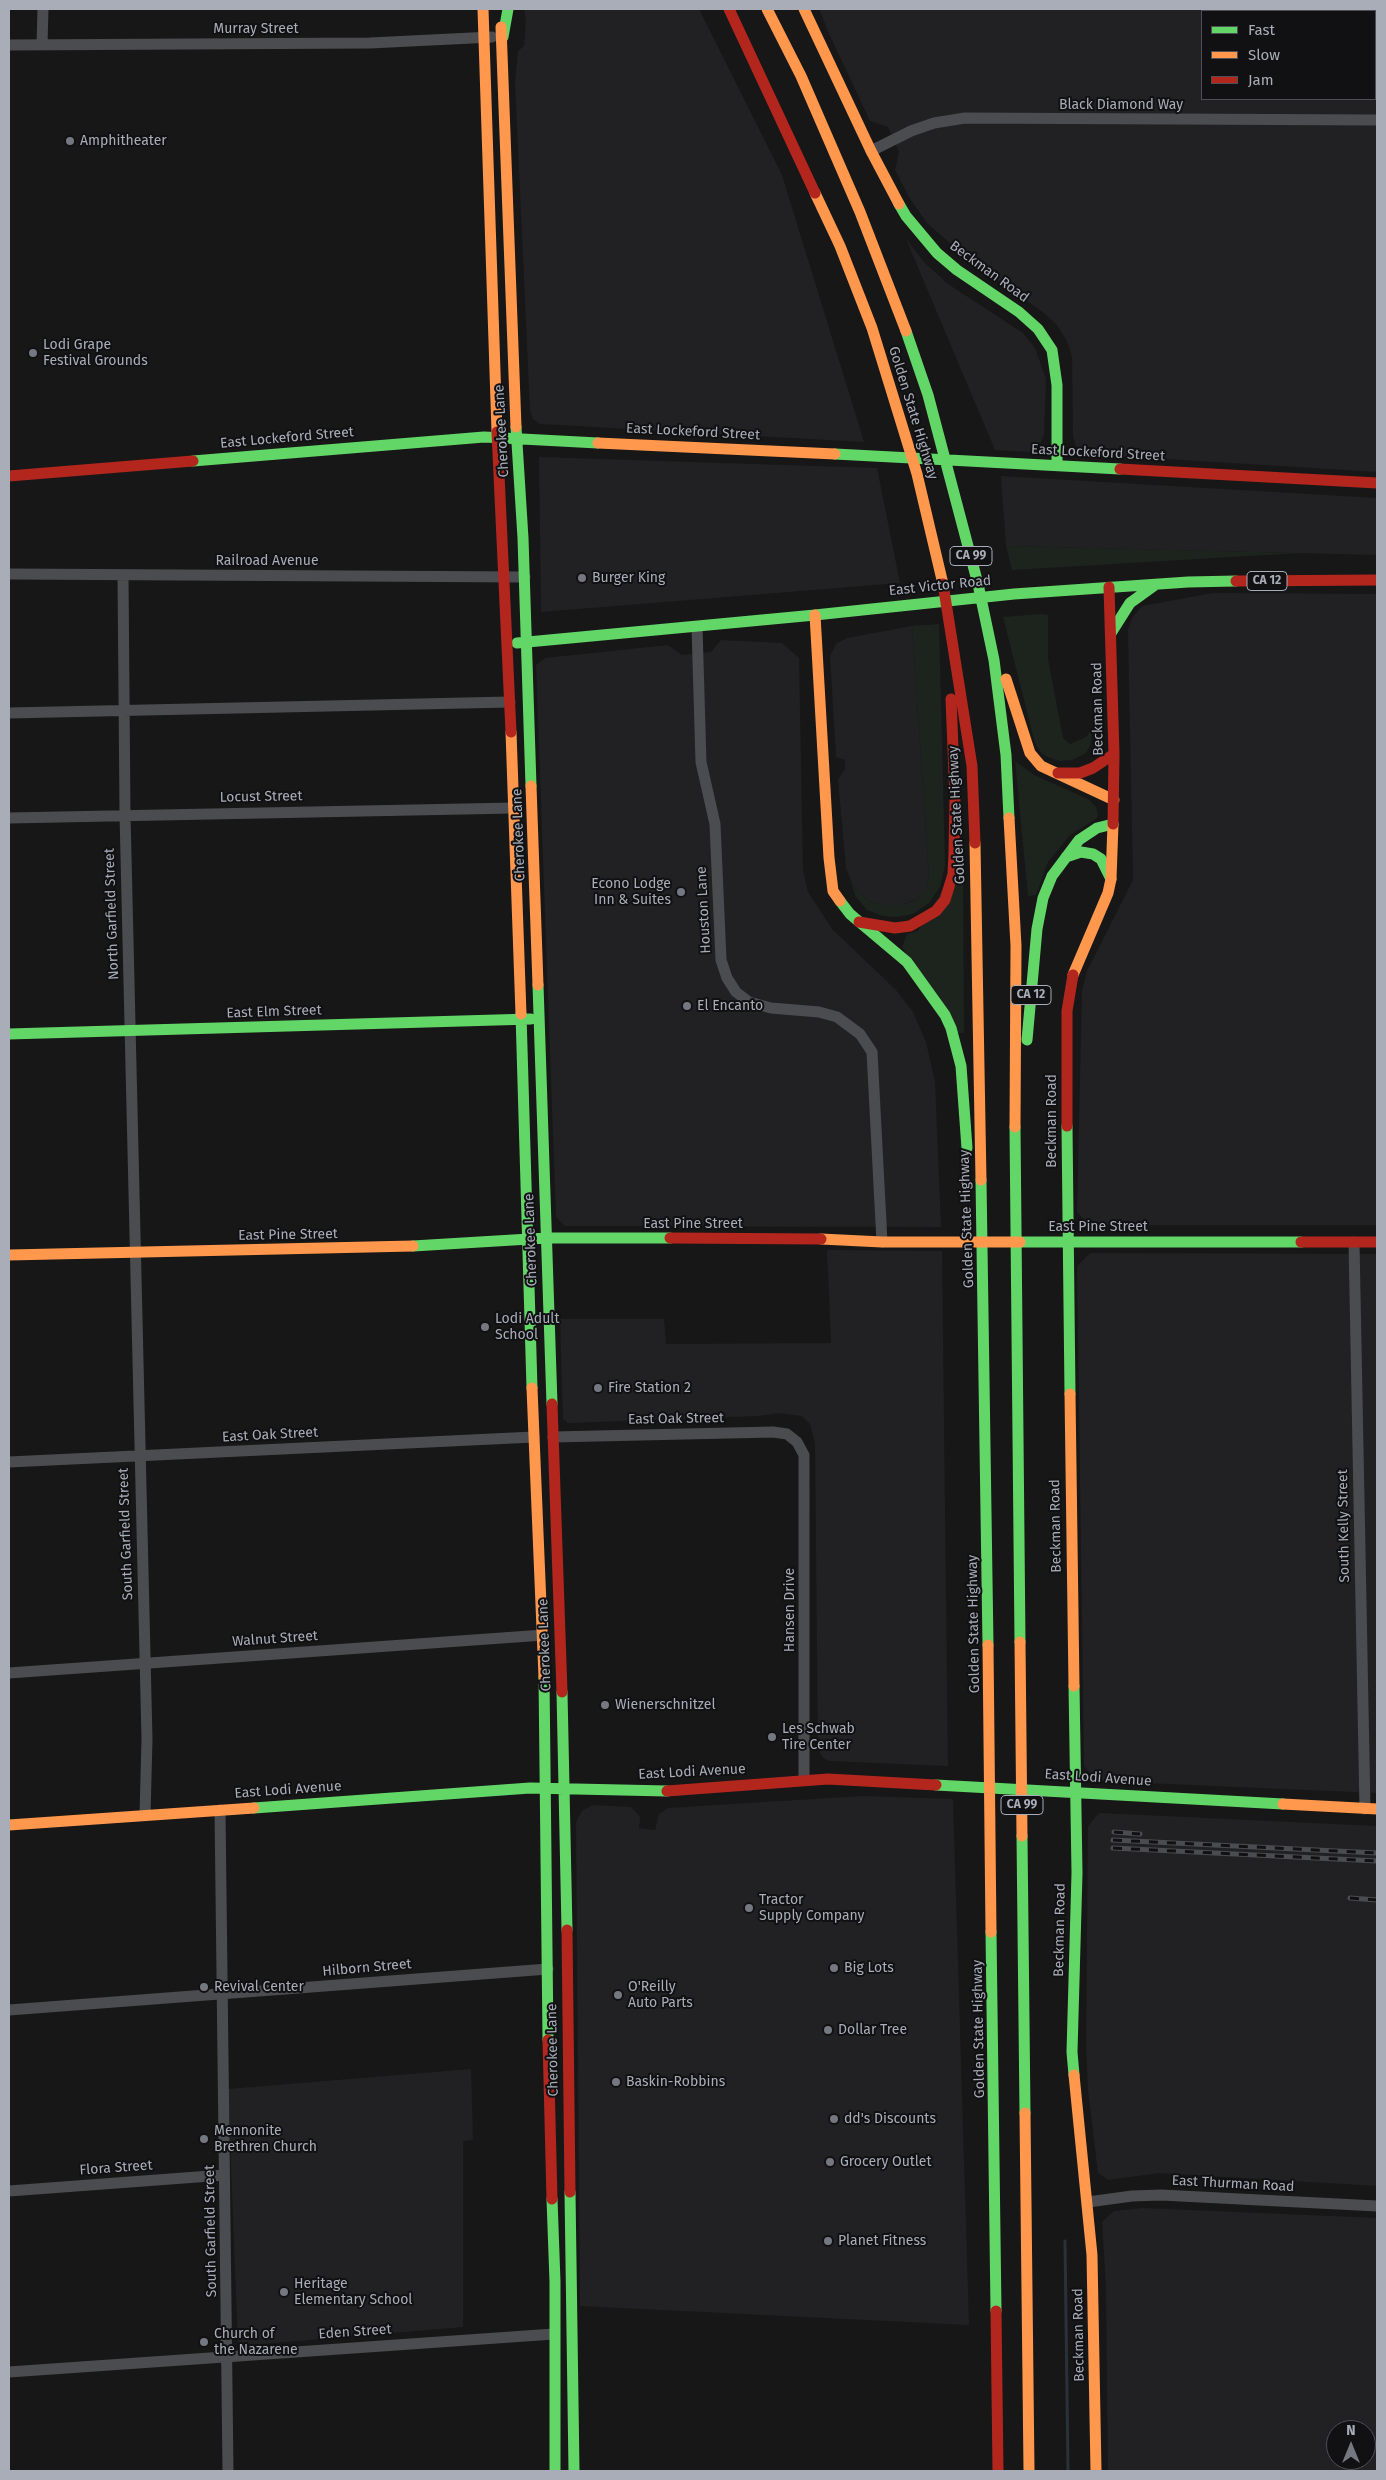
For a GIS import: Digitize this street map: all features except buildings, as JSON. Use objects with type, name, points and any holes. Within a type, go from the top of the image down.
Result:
[{"type":"main road","name":"Cherokee Lane","points":[[483,9],[498,437],[514,808],[534,1437],[544,1635],[555,2471]]},
{"type":"main road","name":"Cherokee Lane","points":[[499,9],[503,37],[516,438],[525,577],[565,1788],[574,2471]]},
{"type":"main road","points":[[503,37],[508,9]]},
{"type":"main road","name":"Golden State Highway","points":[[729,9],[822,204],[872,328],[917,474],[947,600],[972,766],[977,894],[980,1160],[983,1231],[998,2471]]},
{"type":"main road","name":"Golden State Highway","points":[[767,9],[801,76],[902,316],[940,437],[978,584],[994,660],[1006,755],[1011,819],[1016,946],[1015,1139],[1029,2471]]},
{"type":"main road","name":"Beckman Road","points":[[804,9],[871,151],[894,196],[918,233],[956,270],[1019,312],[1038,328],[1052,350],[1057,378],[1057,465]]},
{"type":"main road","name":"East Lockeford Street","points":[[9,476],[464,438],[498,437],[1377,483]]},
{"type":"main road","name":"East Victor Road","points":[[508,644],[697,627],[1014,594],[1109,587],[1156,584],[1377,580]]},
{"type":"main road","points":[[978,584],[1023,736],[1030,753],[1041,766],[1114,800]]},
{"type":"main road","points":[[1111,634],[1130,604],[1156,584]]},
{"type":"main road","name":"Beckman Road","points":[[1096,2471],[1093,2289],[1088,2202],[1072,2052],[1077,1873],[1068,1242],[1067,1011],[1069,990],[1074,970],[1098,919],[1111,879],[1114,754],[1109,587]]},
{"type":"main road","points":[[814,615],[833,891],[841,904],[859,922],[911,967],[934,997],[951,1028],[964,1090],[968,1160],[983,1231]]},
{"type":"main road","points":[[859,922],[879,926],[910,926],[936,911],[945,900],[950,887],[953,874],[955,798],[950,622]]},
{"type":"main road","points":[[1051,771],[1065,775],[1080,773],[1093,768],[1114,754]]},
{"type":"main road","name":"CA 12","points":[[1015,1139],[1024,1095],[1037,929],[1043,898],[1052,876],[1079,840],[1097,828],[1113,824]]},
{"type":"main road","points":[[1066,857],[1081,852],[1093,854],[1102,859],[1111,879]]},
{"type":"main road","name":"East Elm Street","points":[[9,1034],[540,1018]]},
{"type":"main road","name":"East Pine Street","points":[[9,1255],[379,1248],[546,1238],[834,1239],[882,1242],[1377,1242]]},
{"type":"main road","name":"East Lodi Avenue","points":[[9,1825],[546,1787],[672,1791],[804,1779],[851,1779],[1377,1810]]},
{"type":"street","points":[[42,46],[43,9]]},
{"type":"street","name":"Murray Street","points":[[9,45],[370,43],[503,37]]},
{"type":"street","name":"Black Diamond Way","points":[[871,151],[911,131],[959,118],[1377,120]]},
{"type":"street","name":"Railroad Avenue","points":[[9,574],[525,577]]},
{"type":"street","name":"North Garfield Street","points":[[123,575],[124,814],[134,1252]]},
{"type":"street","name":"Houston Lane","points":[[697,627],[701,756],[715,824],[721,960],[727,978],[736,992],[749,1002],[771,1008],[819,1012],[837,1017],[860,1034],[872,1052],[874,1059],[882,1242]]},
{"type":"street","points":[[9,713],[510,702]]},
{"type":"street","name":"Locust Street","points":[[9,818],[124,814],[514,808]]},
{"type":"street","name":"South Kelly Street","points":[[1354,1242],[1365,1809]]},
{"type":"street","name":"South Garfield Street","points":[[134,1252],[145,1664],[145,1815]]},
{"type":"street","name":"East Oak Street","points":[[553,1437],[773,1432],[787,1434],[797,1442]]},
{"type":"street","name":"East Oak Street","points":[[9,1462],[534,1437]]},
{"type":"street","name":"Hansen Drive","points":[[797,1442],[804,1455],[804,1779]]},
{"type":"street","name":"Walnut Street","points":[[9,1673],[544,1635]]},
{"type":"street","name":"South Garfield Street","points":[[220,1810],[224,1995],[224,2175],[228,2356],[228,2471]]},
{"type":"street","name":"Hilborn Street","points":[[9,2010],[548,1969]]},
{"type":"street","name":"Flora Street","points":[[9,2191],[224,2175]]},
{"type":"street","name":"East Thurman Road","points":[[1088,2202],[1132,2196],[1161,2195],[1377,2206]]},
{"type":"street","name":"Eden Street","points":[[9,2372],[554,2334]]},
{"type":"shaded area","points":[[524,9],[699,9],[782,175],[864,442],[540,424],[533,419],[530,410],[515,82],[518,51],[524,46],[526,19]]},
{"type":"shaded area","points":[[819,9],[1377,9],[1377,472],[1085,454],[1076,446],[1073,437],[1072,357],[1067,341],[1056,324],[1044,313],[963,255],[926,222],[909,197],[895,170],[899,152],[888,127],[870,121]]},
{"type":"shaded area","points":[[906,239],[924,262],[948,284],[1023,333],[1035,348],[1046,379],[1044,435],[1039,446],[1029,452],[995,450]]},
{"type":"shaded area","points":[[539,457],[877,468],[900,583],[541,612]]},
{"type":"shaded area","points":[[1001,476],[1377,498],[1377,555],[1006,546]]},
{"type":"shaded area","points":[[1006,546],[1299,553],[1012,570]]},
{"type":"shaded area","points":[[1213,593],[1377,594],[1377,1225],[1089,1225],[1077,1212],[1082,991],[1087,971],[1133,880],[1128,630],[1132,618],[1142,606]]},
{"type":"shaded area","points":[[1048,615],[1048,659],[1063,738],[1070,744],[1086,737],[1092,728],[1091,743],[1086,753],[1072,760],[1060,761],[1050,758],[1042,754],[1035,743],[1003,617]]},
{"type":"shaded area","points":[[939,624],[945,865],[940,887],[929,903],[913,914],[897,917],[883,916],[867,910],[856,897],[846,868],[854,887],[868,901],[884,905],[902,905],[916,900],[926,889],[929,875],[912,626]]},
{"type":"shaded area","points":[[912,626],[929,875],[926,889],[917,899],[902,905],[884,905],[868,901],[854,887],[846,868],[838,780],[845,769],[845,760],[836,757],[830,656],[836,644],[847,638]]},
{"type":"shaded area","points":[[721,640],[782,643],[799,658],[803,870],[808,892],[832,929],[896,990],[913,1012],[926,1042],[935,1082],[941,1227],[565,1226],[556,1217],[536,665],[545,658],[668,645],[682,655],[711,652]]},
{"type":"shaded area","points":[[1015,761],[1034,775],[1088,799],[1096,807],[1098,815],[1096,819],[1070,835],[1048,862],[1036,895],[1028,896]]},
{"type":"shaded area","points":[[963,855],[964,1033],[958,1033],[902,947],[907,934],[918,931]]},
{"type":"shaded area","points":[[827,1250],[942,1251],[948,1766],[829,1761],[823,1758],[818,1748],[815,1443],[810,1424],[802,1416],[779,1413],[758,1416],[568,1423],[563,1419],[560,1319],[664,1319],[666,1344],[831,1343]]},
{"type":"shaded area","points":[[1090,1253],[1377,1254],[1377,1793],[1097,1781],[1084,1766],[1077,1266]]},
{"type":"shaded area","points":[[862,1796],[953,1799],[969,2325],[580,2306],[576,1822],[582,1811],[593,1805],[631,1807],[640,1817],[639,1828],[655,1830],[659,1814],[668,1808]]},
{"type":"shaded area","points":[[1099,1813],[1377,1826],[1377,2186],[1159,2173],[1108,2180],[1098,2173],[1088,2090],[1086,2045],[1088,1826]]},
{"type":"shaded area","points":[[471,2069],[473,2140],[463,2141],[463,2327],[238,2346],[228,2089]]},
{"type":"shaded area","points":[[1143,2208],[1377,2218],[1377,2471],[1108,2471],[1106,2287],[1102,2222],[1114,2211]]},
{"type":"waterway","points":[[1065,2241],[1068,2471]]},
{"type":"railway","points":[[1114,1832],[1140,1834]]},
{"type":"railway","points":[[1113,1840],[1377,1853]]},
{"type":"railway","points":[[1113,1848],[1377,1861]]},
{"type":"railway","points":[[1350,1898],[1377,1900]]},
{"type":"traffic: fast","points":[[503,37],[508,9]]},
{"type":"traffic: fast","points":[[899,204],[906,216],[937,253],[957,270],[1019,312],[1038,329],[1052,350],[1057,385],[1057,465]]},
{"type":"traffic: fast","points":[[906,331],[928,395],[978,584],[994,660],[1006,755],[1009,818]]},
{"type":"traffic: fast","points":[[516,427],[523,538],[531,786]]},
{"type":"traffic: fast","points":[[193,461],[484,437],[598,443]]},
{"type":"traffic: fast","points":[[835,454],[1120,469]]},
{"type":"traffic: fast","points":[[815,615],[1014,594],[1188,582],[1236,581]]},
{"type":"traffic: fast","points":[[1111,633],[1130,603],[1155,585]]},
{"type":"traffic: fast","points":[[517,643],[815,615]]},
{"type":"traffic: fast","points":[[1027,1040],[1037,929],[1043,898],[1052,876],[1079,840],[1097,828],[1113,824]]},
{"type":"traffic: fast","points":[[1066,857],[1081,852],[1093,854],[1101,859],[1111,879]]},
{"type":"traffic: fast","points":[[840,901],[850,914],[907,962],[945,1015],[951,1028],[961,1066],[967,1148]]},
{"type":"traffic: fast","points":[[538,985],[552,1404]]},
{"type":"traffic: fast","points":[[521,1014],[532,1388]]},
{"type":"traffic: fast","points":[[9,1034],[531,1019]]},
{"type":"traffic: fast","points":[[1067,1126],[1070,1394]]},
{"type":"traffic: fast","points":[[1015,1127],[1020,1642]]},
{"type":"traffic: fast","points":[[981,1180],[988,1645]]},
{"type":"traffic: fast","points":[[413,1246],[546,1238],[670,1238]]},
{"type":"traffic: fast","points":[[1020,1242],[1301,1242]]},
{"type":"traffic: fast","points":[[544,1677],[548,2040]]},
{"type":"traffic: fast","points":[[1074,1686],[1077,1873],[1072,2052],[1074,2075]]},
{"type":"traffic: fast","points":[[562,1692],[567,1930]]},
{"type":"traffic: fast","points":[[936,1785],[1283,1804]]},
{"type":"traffic: fast","points":[[254,1808],[530,1788],[667,1791]]},
{"type":"traffic: fast","points":[[1022,1836],[1025,2113]]},
{"type":"traffic: fast","points":[[991,1932],[996,2311]]},
{"type":"traffic: fast","points":[[570,2192],[574,2471]]},
{"type":"traffic: fast","points":[[552,2199],[555,2282],[555,2471]]},
{"type":"traffic: slow","points":[[483,9],[497,432]]},
{"type":"traffic: slow","points":[[767,9],[801,76],[860,212],[906,331]]},
{"type":"traffic: slow","points":[[804,9],[871,151],[899,204]]},
{"type":"traffic: slow","points":[[501,27],[516,427]]},
{"type":"traffic: slow","points":[[815,193],[840,246],[872,328],[917,474],[943,584]]},
{"type":"traffic: slow","points":[[598,443],[835,454]]},
{"type":"traffic: slow","points":[[815,615],[829,858],[833,891],[840,901]]},
{"type":"traffic: slow","points":[[1006,679],[1030,753],[1041,766],[1114,800]]},
{"type":"traffic: slow","points":[[511,732],[521,1014]]},
{"type":"traffic: slow","points":[[531,786],[538,985]]},
{"type":"traffic: slow","points":[[1009,818],[1016,946],[1015,1127]]},
{"type":"traffic: slow","points":[[1073,975],[1108,893],[1111,879],[1113,824]]},
{"type":"traffic: slow","points":[[975,843],[981,1180]]},
{"type":"traffic: slow","points":[[821,1239],[882,1242],[1020,1242]]},
{"type":"traffic: slow","points":[[9,1255],[413,1246]]},
{"type":"traffic: slow","points":[[532,1388],[544,1677]]},
{"type":"traffic: slow","points":[[1070,1394],[1074,1686]]},
{"type":"traffic: slow","points":[[1020,1642],[1022,1836]]},
{"type":"traffic: slow","points":[[988,1645],[991,1932]]},
{"type":"traffic: slow","points":[[1283,1804],[1377,1809]]},
{"type":"traffic: slow","points":[[9,1825],[254,1808]]},
{"type":"traffic: slow","points":[[1074,2075],[1092,2255],[1096,2471]]},
{"type":"traffic: slow","points":[[1025,2113],[1029,2471]]},
{"type":"traffic: jam","points":[[729,9],[815,193]]},
{"type":"traffic: jam","points":[[497,432],[511,732]]},
{"type":"traffic: jam","points":[[9,476],[193,461]]},
{"type":"traffic: jam","points":[[1120,469],[1377,483]]},
{"type":"traffic: jam","points":[[1236,581],[1377,580]]},
{"type":"traffic: jam","points":[[943,584],[972,766],[975,843]]},
{"type":"traffic: jam","points":[[1109,587],[1114,754],[1113,824]]},
{"type":"traffic: jam","points":[[859,922],[895,928],[910,926],[936,911],[945,900],[953,874],[954,853],[955,798],[951,699]]},
{"type":"traffic: jam","points":[[1058,773],[1080,773],[1093,768],[1114,754]]},
{"type":"traffic: jam","points":[[1067,1126],[1067,1011],[1073,975]]},
{"type":"traffic: jam","points":[[670,1238],[821,1239]]},
{"type":"traffic: jam","points":[[1301,1242],[1377,1242]]},
{"type":"traffic: jam","points":[[552,1404],[562,1692]]},
{"type":"traffic: jam","points":[[667,1791],[828,1779],[936,1785]]},
{"type":"traffic: jam","points":[[567,1930],[570,2192]]},
{"type":"traffic: jam","points":[[548,2040],[552,2199]]},
{"type":"traffic: jam","points":[[996,2311],[998,2471]]},
{"type":"place","name":"Amphitheater","points":[[70,141]]},
{"type":"place","name":"Lodi Grape Festival Grounds","points":[[33,353]]},
{"type":"place","name":"Burger King","points":[[582,578]]},
{"type":"place","name":"Econo Lodge Inn & Suites","points":[[681,892]]},
{"type":"place","name":"El Encanto","points":[[687,1006]]},
{"type":"place","name":"Lodi Adult School","points":[[485,1327]]},
{"type":"place","name":"Fire Station 2","points":[[598,1388]]},
{"type":"place","name":"Wienerschnitzel","points":[[605,1705]]},
{"type":"place","name":"Les Schwab Tire Center","points":[[772,1737]]},
{"type":"place","name":"Tractor Supply Company","points":[[749,1908]]},
{"type":"place","name":"Big Lots","points":[[834,1968]]},
{"type":"place","name":"Revival Center","points":[[204,1987]]},
{"type":"place","name":"O'Reilly Auto Parts","points":[[618,1995]]},
{"type":"place","name":"Dollar Tree","points":[[828,2030]]},
{"type":"place","name":"Baskin-Robbins","points":[[616,2082]]},
{"type":"place","name":"dd's Discounts","points":[[834,2119]]},
{"type":"place","name":"Mennonite Brethren Church","points":[[204,2139]]},
{"type":"place","name":"Grocery Outlet","points":[[830,2162]]},
{"type":"place","name":"Planet Fitness","points":[[828,2241]]},
{"type":"place","name":"Heritage Elementary School","points":[[284,2292]]},
{"type":"place","name":"Church of the Nazarene","points":[[204,2342]]}]
